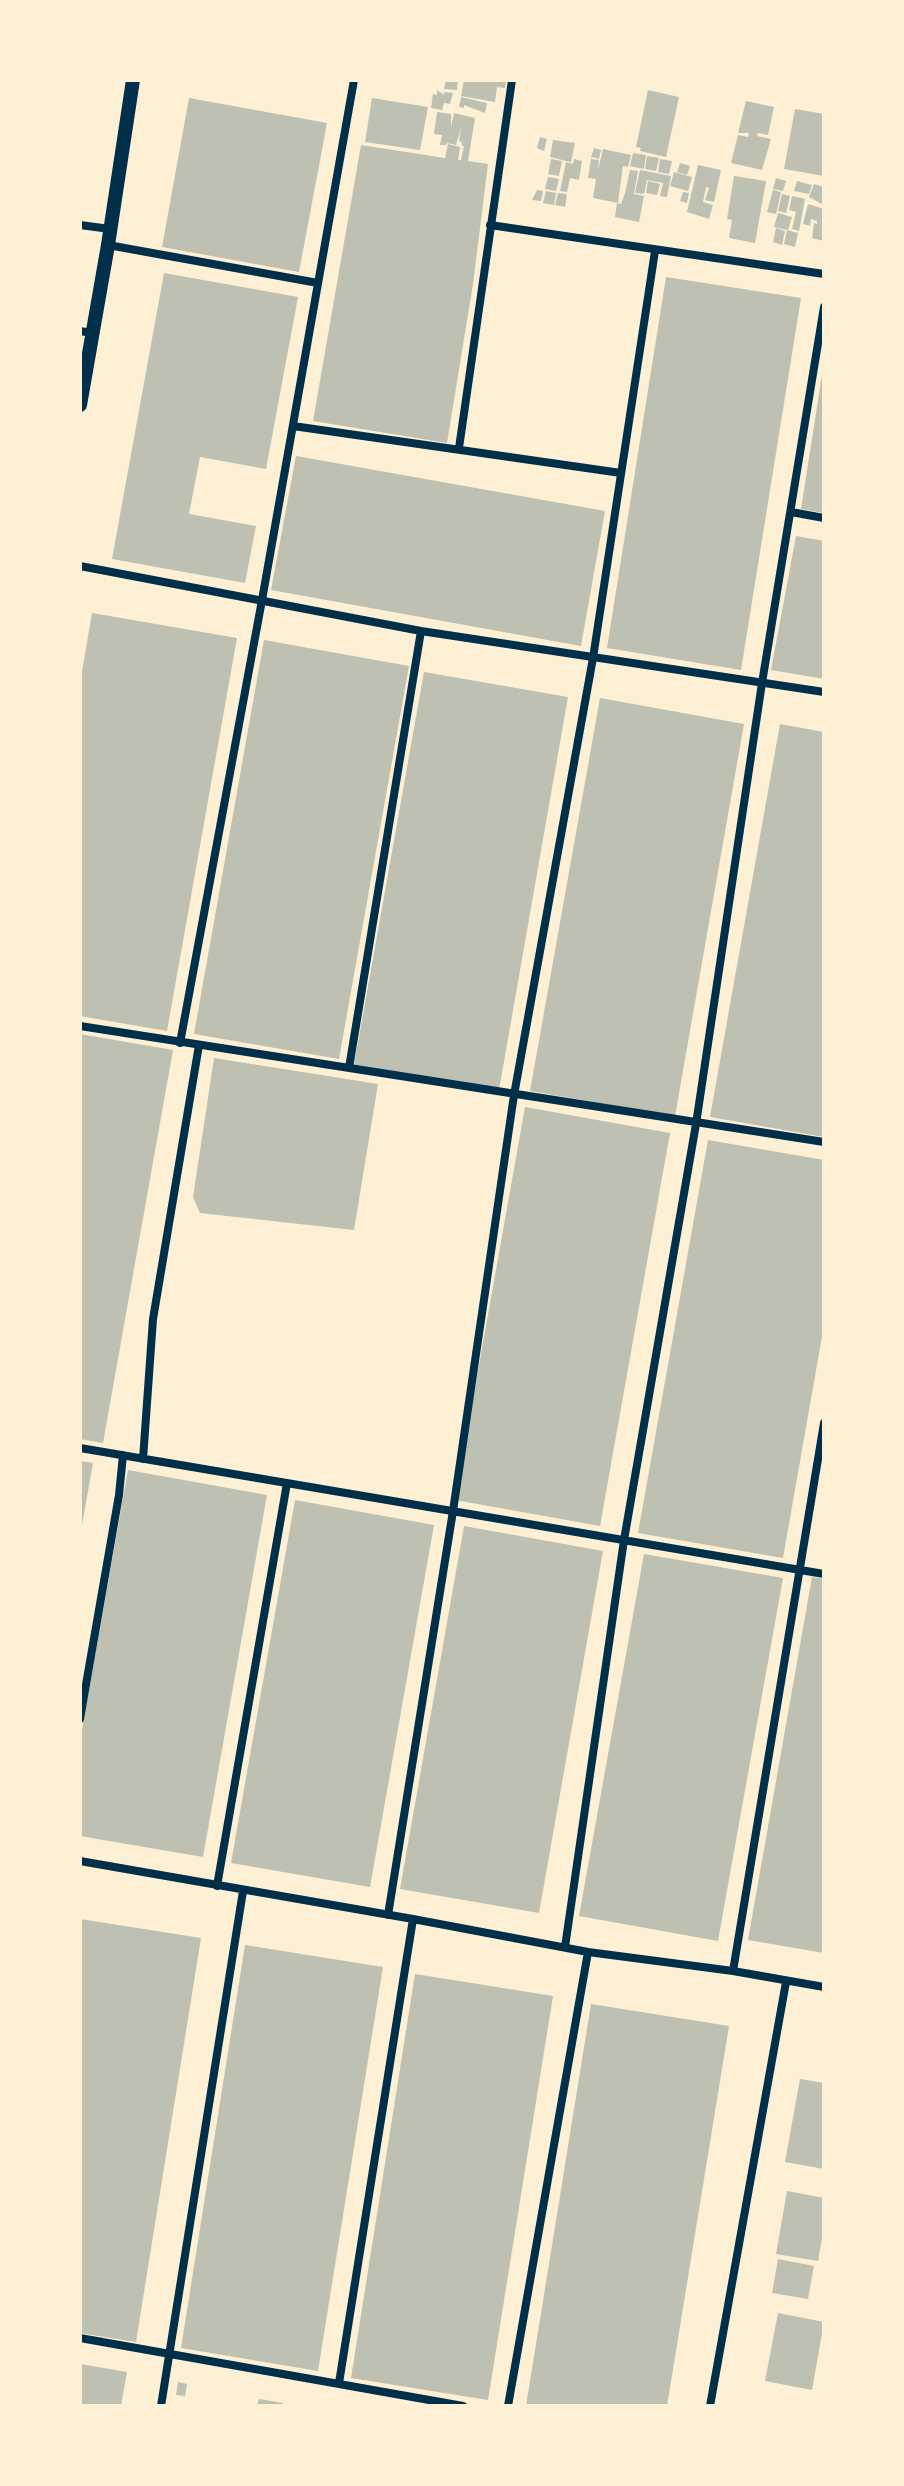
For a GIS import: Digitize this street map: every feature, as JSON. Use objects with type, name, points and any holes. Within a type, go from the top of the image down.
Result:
[{"type":"street","points":[[80,405],[86,332],[108,245],[133,80]]},
{"type":"street","points":[[180,1043],[354,80]]},
{"type":"street","points":[[459,448],[512,80]]},
{"type":"street","points":[[80,225],[110,229]]},
{"type":"street","points":[[490,225],[824,274]]},
{"type":"street","points":[[108,245],[318,283]]},
{"type":"street","points":[[388,1915],[453,1511],[514,1095],[593,658],[655,251]]},
{"type":"street","points":[[565,1947],[624,1540],[696,1124],[762,683],[824,307]]},
{"type":"street","points":[[293,426],[621,473]]},
{"type":"street","points":[[791,512],[824,518]]},
{"type":"street","points":[[80,566],[421,631],[824,692]]},
{"type":"street","points":[[349,1068],[421,631]]},
{"type":"street","points":[[80,1026],[824,1142]]},
{"type":"street","points":[[143,1459],[153,1319],[199,1045]]},
{"type":"street","points":[[733,1971],[824,1423]]},
{"type":"street","points":[[80,1448],[824,1574]]},
{"type":"street","points":[[80,1719],[119,1495],[123,1455]]},
{"type":"street","points":[[217,1886],[287,1483]]},
{"type":"street","points":[[80,1861],[588,1952],[733,1971],[824,1987]]},
{"type":"street","points":[[161,2406],[243,1891]]},
{"type":"street","points":[[339,2383],[413,1919]]},
{"type":"street","points":[[508,2406],[588,1952]]},
{"type":"street","points":[[710,2406],[786,1982]]},
{"type":"street","points":[[80,2338],[463,2406]]},
{"type":"building","points":[[446,80],[458,80],[457,90],[444,89]]},
{"type":"building","points":[[464,80],[506,80],[505,88],[497,87],[495,102],[461,96]]},
{"type":"building","points":[[437,90],[444,95],[444,92],[453,93],[450,104],[444,103],[442,110],[431,108],[433,94],[437,95]]},
{"type":"building","points":[[648,90],[679,97],[666,157],[640,151],[641,148],[636,147]]},
{"type":"building","points":[[461,97],[487,103],[485,113],[464,105],[464,108],[459,107]]},
{"type":"building","points":[[189,98],[327,123],[299,272],[162,247]]},
{"type":"building","points":[[372,98],[428,107],[420,150],[365,142]]},
{"type":"building","points":[[746,101],[774,107],[768,135],[758,133],[757,136],[771,139],[762,170],[731,163],[738,135],[748,137],[749,133],[738,133]]},
{"type":"building","points":[[795,109],[824,114],[824,176],[784,169]]},
{"type":"building","points":[[437,112],[451,114],[451,127],[454,113],[475,118],[468,161],[488,164],[473,284],[447,443],[313,421],[361,145],[445,158],[448,144],[460,147],[458,160],[461,160],[464,146],[459,141],[461,128],[456,145],[447,143],[440,145],[442,135],[434,134]]},
{"type":"building","points":[[540,137],[547,139],[544,151],[537,148]]},
{"type":"building","points":[[553,140],[575,143],[571,162],[550,157]]},
{"type":"building","points":[[594,148],[601,150],[599,159],[591,157]]},
{"type":"building","points":[[603,149],[631,155],[628,167],[623,166],[618,203],[593,198],[596,179],[588,178],[591,159],[599,160],[598,170]]},
{"type":"building","points":[[633,153],[646,155],[644,169],[630,166]]},
{"type":"building","points":[[647,156],[659,158],[656,171],[645,169]]},
{"type":"building","points":[[551,159],[562,161],[559,176],[548,174]]},
{"type":"building","points":[[574,159],[582,161],[579,180],[570,178],[567,192],[560,191],[566,162],[573,164]]},
{"type":"building","points":[[660,159],[672,161],[669,174],[658,172]]},
{"type":"building","points":[[680,163],[690,166],[687,175],[677,172]]},
{"type":"building","points":[[698,165],[721,170],[714,202],[705,200],[709,188],[706,187],[703,202],[713,205],[709,219],[687,212]]},
{"type":"building","points":[[630,170],[638,171],[634,194],[644,196],[639,222],[615,217]]},
{"type":"building","points":[[640,170],[671,176],[667,197],[660,196],[663,183],[647,180],[644,194],[635,193]]},
{"type":"building","points":[[674,172],[692,177],[688,191],[670,186]]},
{"type":"building","points":[[734,176],[766,181],[755,243],[729,238],[732,220],[727,219]]},
{"type":"building","points":[[548,177],[559,179],[556,191],[545,189]]},
{"type":"building","points":[[776,178],[786,181],[783,191],[773,189]]},
{"type":"building","points":[[648,181],[660,184],[657,195],[646,193]]},
{"type":"building","points":[[797,181],[812,185],[809,194],[794,191]]},
{"type":"building","points":[[814,184],[824,187],[824,205],[809,197]]},
{"type":"building","points":[[537,190],[543,191],[541,201],[532,200]]},
{"type":"building","points":[[773,190],[781,192],[776,214],[767,212]]},
{"type":"building","points":[[546,191],[556,193],[554,205],[543,203]]},
{"type":"building","points":[[683,192],[689,193],[687,203],[680,201]]},
{"type":"building","points":[[558,193],[567,194],[565,207],[555,205]]},
{"type":"building","points":[[782,194],[790,196],[786,213],[778,211]]},
{"type":"building","points":[[792,196],[805,199],[799,231],[792,229],[796,212],[789,210]]},
{"type":"building","points":[[808,204],[824,209],[824,241],[812,238],[817,221],[811,219],[810,226],[803,224]]},
{"type":"building","points":[[778,213],[792,217],[788,230],[774,227]]},
{"type":"building","points":[[776,228],[785,231],[782,245],[773,242]]},
{"type":"building","points":[[787,230],[798,233],[795,247],[784,244]]},
{"type":"building","points":[[164,273],[298,297],[266,469],[200,457],[189,514],[256,526],[245,583],[112,559]]},
{"type":"building","points":[[666,277],[801,298],[741,670],[607,648]]},
{"type":"building","points":[[824,376],[824,513],[801,509]]},
{"type":"building","points":[[296,456],[605,511],[581,646],[271,590]]},
{"type":"building","points":[[796,536],[824,541],[824,679],[771,670]]},
{"type":"building","points":[[92,613],[237,638],[167,1031],[80,1016],[80,683]]},
{"type":"building","points":[[264,640],[409,666],[339,1059],[194,1034]]},
{"type":"building","points":[[424,672],[568,697],[499,1090],[354,1065]]},
{"type":"building","points":[[600,698],[744,724],[675,1116],[530,1091]]},
{"type":"building","points":[[780,724],[824,732],[824,1137],[710,1117]]},
{"type":"building","points":[[80,1034],[173,1050],[103,1443],[80,1439]]},
{"type":"building","points":[[214,1058],[378,1084],[354,1230],[200,1213],[193,1197]]},
{"type":"building","points":[[525,1107],[670,1133],[600,1526],[455,1500]]},
{"type":"building","points":[[708,1140],[824,1160],[824,1325],[783,1558],[638,1533]]},
{"type":"building","points":[[80,1461],[93,1463],[82,1525],[80,1525]]},
{"type":"building","points":[[128,1470],[267,1495],[203,1857],[80,1836],[80,1741]]},
{"type":"building","points":[[295,1500],[434,1525],[370,1887],[231,1863]]},
{"type":"building","points":[[464,1526],[603,1551],[539,1913],[400,1889]]},
{"type":"building","points":[[644,1554],[783,1578],[718,1941],[579,1916]]},
{"type":"building","points":[[812,1577],[824,1579],[824,1953],[748,1940]]},
{"type":"building","points":[[80,1919],[201,1938],[136,2342],[80,2333]]},
{"type":"building","points":[[245,1945],[383,1967],[318,2371],[181,2348]]},
{"type":"building","points":[[415,1974],[553,1996],[488,2400],[351,2378]]},
{"type":"building","points":[[591,2004],[729,2026],[667,2406],[526,2406]]},
{"type":"building","points":[[800,2079],[824,2083],[824,2169],[785,2162]]},
{"type":"building","points":[[787,2191],[824,2198],[824,2227],[818,2261],[776,2254]]},
{"type":"building","points":[[778,2259],[814,2266],[808,2299],[772,2293]]},
{"type":"building","points":[[778,2313],[824,2322],[812,2390],[765,2381]]},
{"type":"building","points":[[80,2364],[127,2372],[121,2406],[80,2406]]},
{"type":"building","points":[[178,2382],[187,2384],[185,2396],[176,2395]]},
{"type":"building","points":[[259,2399],[283,2403],[282,2406],[257,2406]]}]
